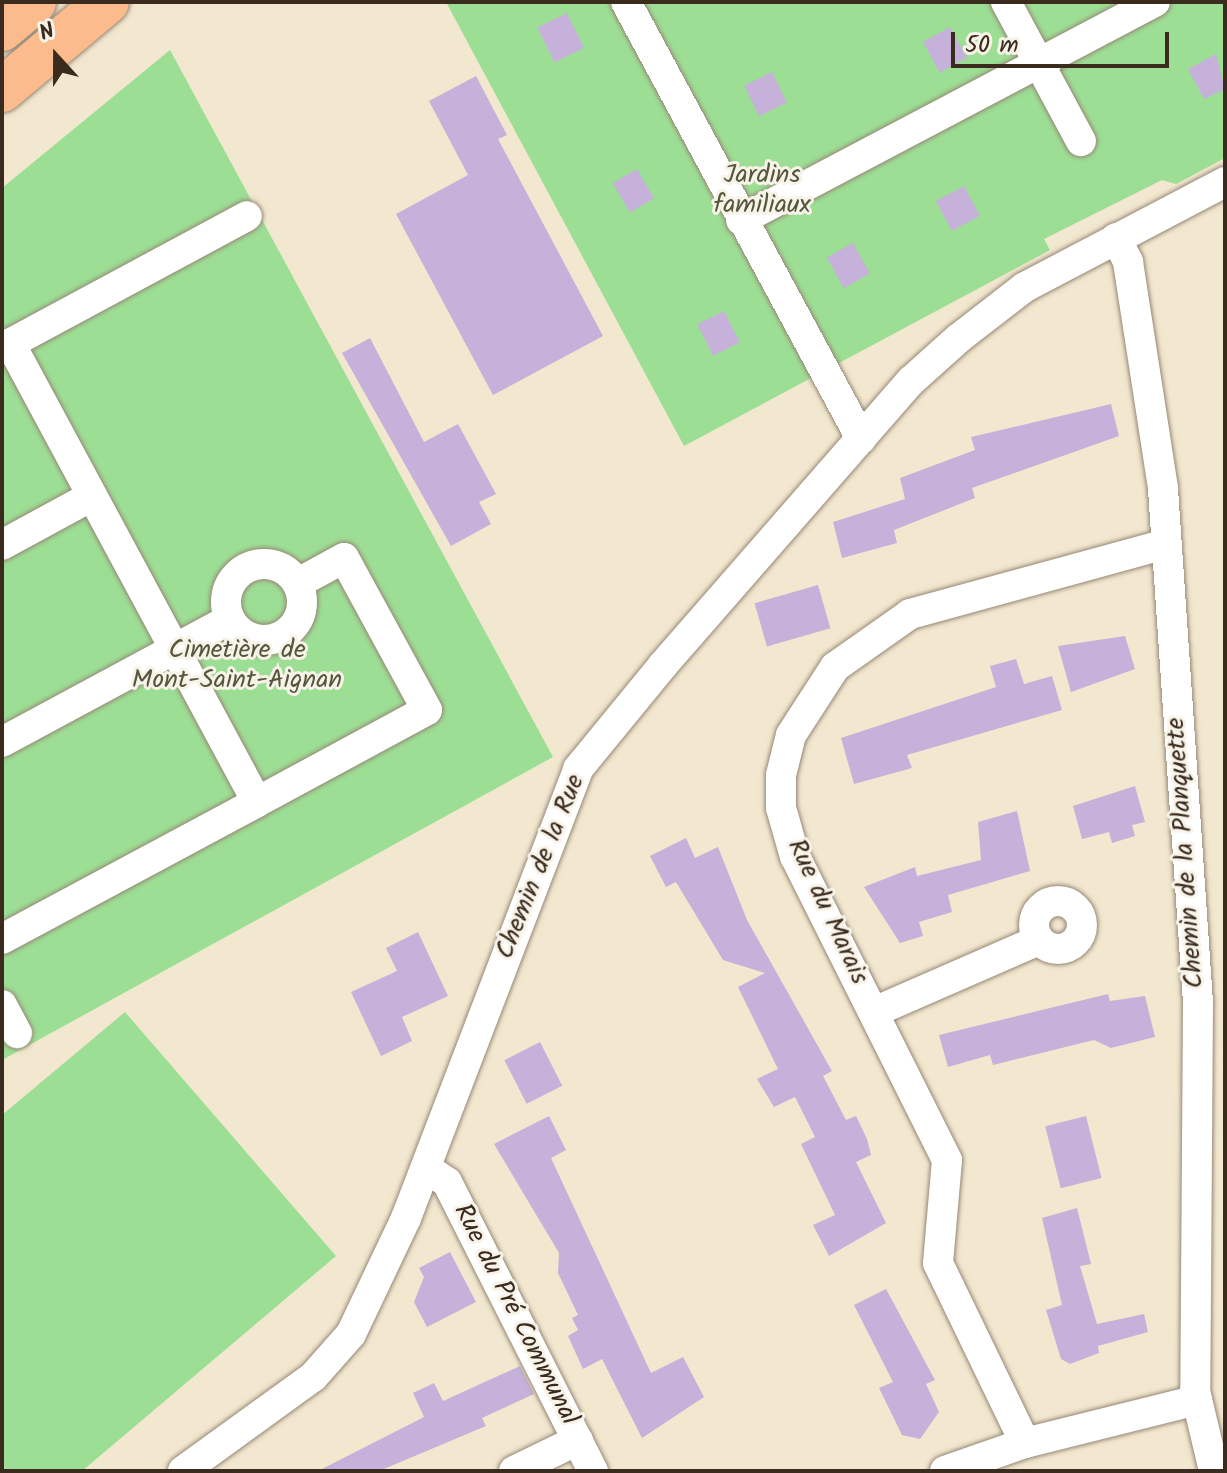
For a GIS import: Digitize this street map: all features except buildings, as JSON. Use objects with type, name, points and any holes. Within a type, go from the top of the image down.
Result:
[{"type":"highway","points":[[2,29],[34,2]]},
{"type":"highway","points":[[2,90],[107,2]]},
{"type":"street","points":[[626,2],[861,439]]},
{"type":"street","points":[[1006,2],[1081,141]]},
{"type":"street","points":[[741,220],[1155,2]]},
{"type":"street","name":"Chemin de la Rue","points":[[183,1471],[313,1377],[351,1334],[426,1168],[578,769],[861,439],[959,338],[1025,287],[1225,182]]},
{"type":"street","points":[[247,216],[6,346],[92,496],[257,802]]},
{"type":"street","name":"Chemin de la Planquette","points":[[1116,238],[1128,262],[1166,544],[1211,999],[1211,1194],[1197,1400],[1214,1471]]},
{"type":"street","points":[[2,545],[92,496]]},
{"type":"street","name":"Rue du Marais","points":[[1025,1443],[938,1263],[947,1160],[795,857],[781,808],[781,775],[806,709],[835,667],[910,614],[1166,544]]},
{"type":"street","points":[[2,939],[427,710],[344,558],[298,583]]},
{"type":"street","points":[[278,566],[298,583],[302,607],[282,637],[258,641],[229,620],[226,593],[240,572],[278,566]]},
{"type":"street","points":[[2,742],[229,620]]},
{"type":"street","points":[[874,1012],[1039,940]]},
{"type":"street","points":[[2,1005],[17,1033]]},
{"type":"street","name":"Rue du Pré Communal","points":[[426,1168],[447,1182],[593,1471]]},
{"type":"street","points":[[945,1471],[1025,1443],[1197,1400]]},
{"type":"street","points":[[514,1471],[578,1440]]},
{"type":"green space","name":"Jardins familiaux","points":[[446,2],[1225,2],[1225,158],[1176,184],[1162,180],[1044,239],[1050,250],[684,446]]},
{"type":"green space","name":"Cimetière de Mont-Saint-Aignan","points":[[170,50],[553,757],[2,1060],[2,188]]},
{"type":"green space","points":[[125,1012],[336,1256],[82,1471],[2,1471],[2,1115]]}]
